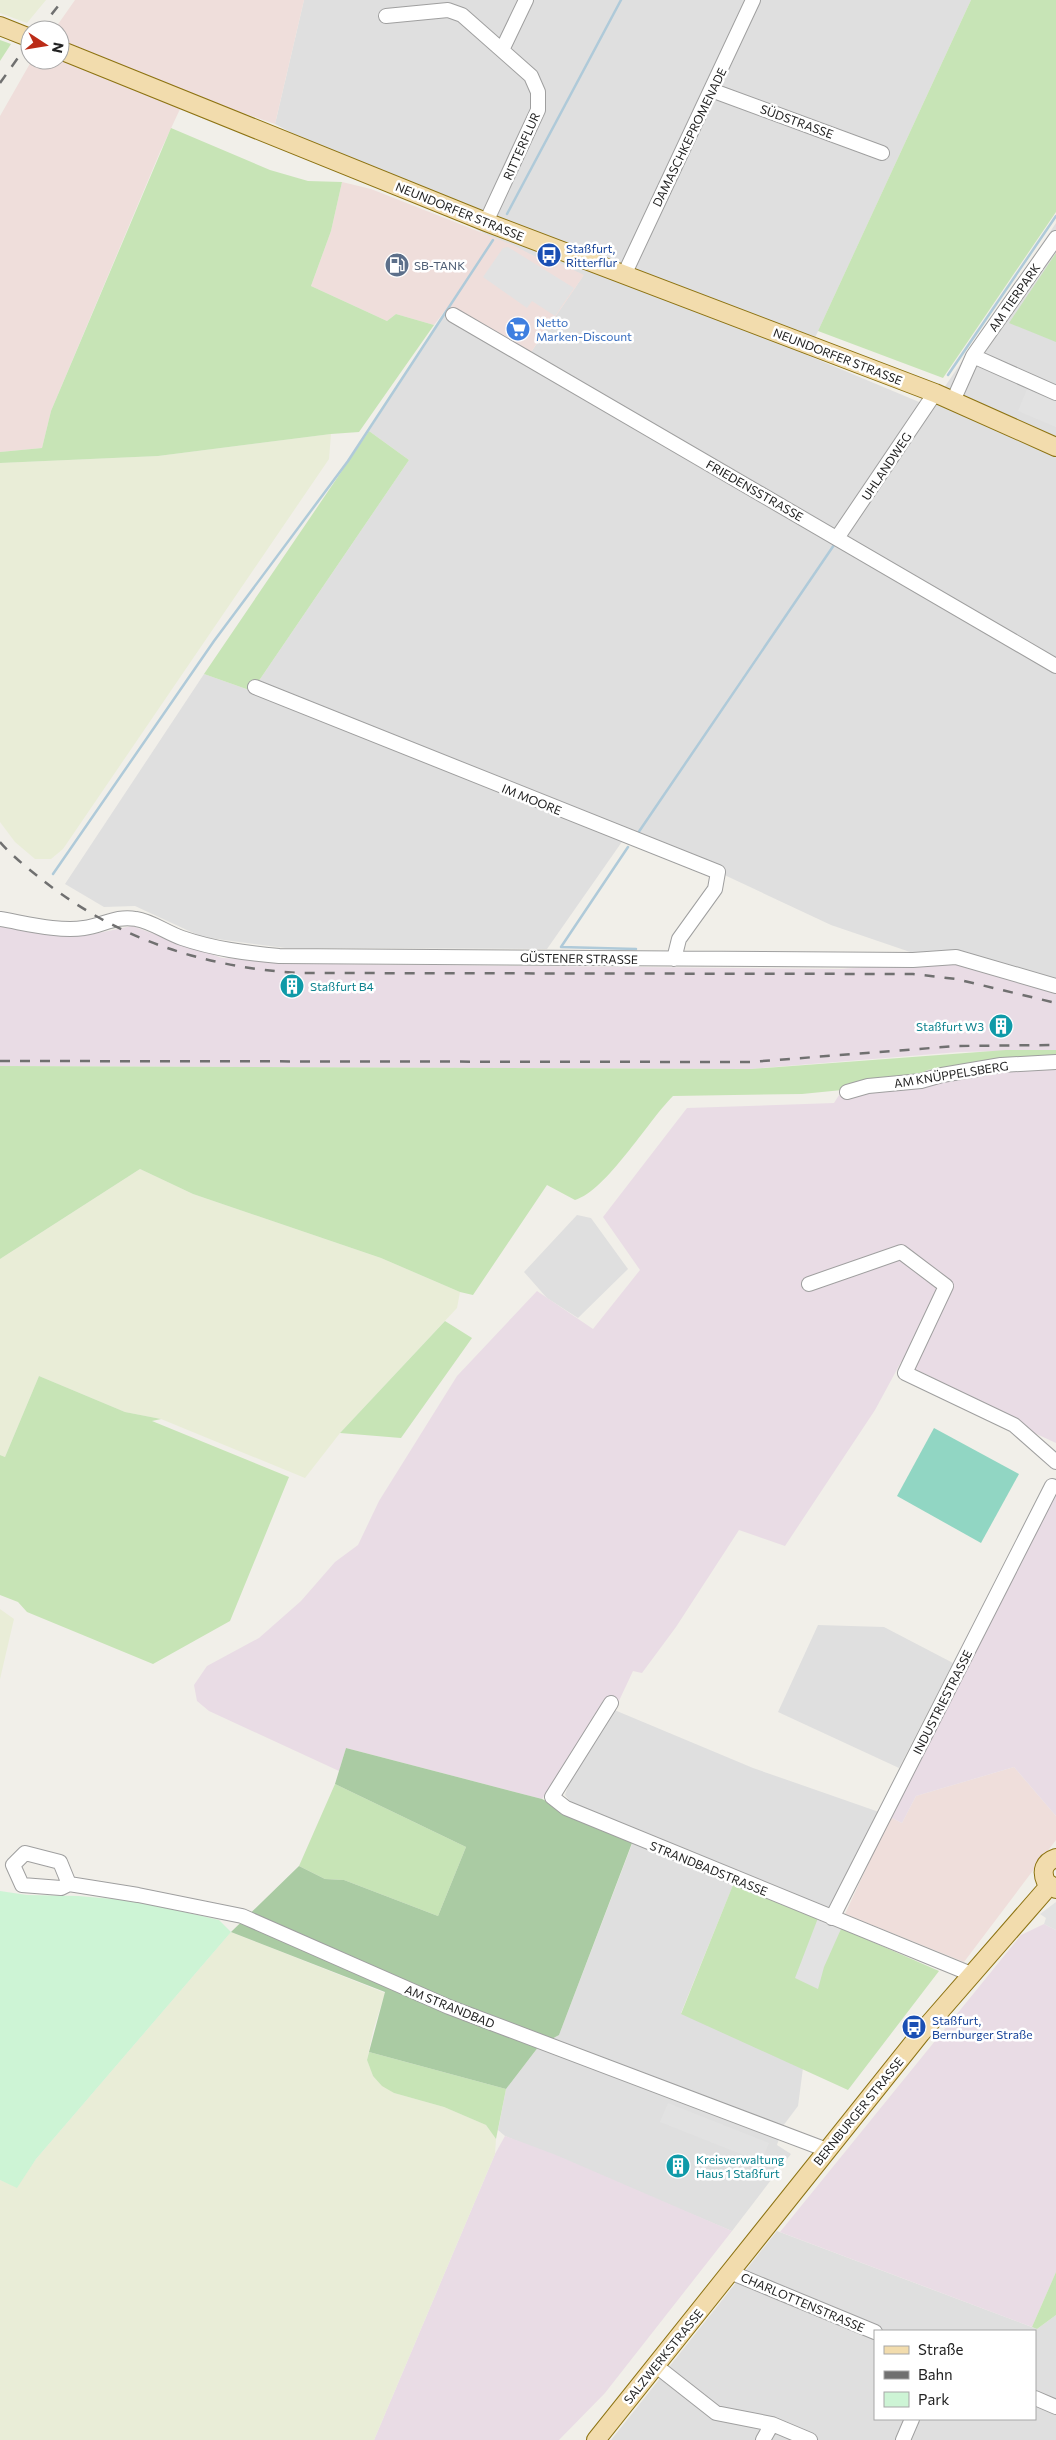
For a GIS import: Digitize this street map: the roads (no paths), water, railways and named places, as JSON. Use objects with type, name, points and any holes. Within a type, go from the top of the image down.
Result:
[{"type":"main road","points":[[0,26],[20,34]]},
{"type":"main road","name":"NEUNDORFER STRASSE","points":[[70,54],[486,222],[935,393],[1056,447]]},
{"type":"main road","points":[[1053,1888],[1043,1872],[1047,1863],[1056,1858]]},
{"type":"main road","name":"BERNBURGER STRASSE","points":[[730,2272],[971,1974],[1053,1888]]},
{"type":"main road","name":"SALZWERKSTRASSE","points":[[596,2440],[730,2272]]},
{"type":"street","points":[[502,50],[526,0]]},
{"type":"street","name":"DAMASCHKEPROMENADE","points":[[624,275],[754,0]]},
{"type":"street","name":"RITTERFLUR","points":[[386,16],[448,10],[462,15],[531,76],[538,92],[538,110],[486,222]]},
{"type":"street","name":"SÜDSTRASSE","points":[[712,90],[882,153]]},
{"type":"street","name":"AM TIERPARK","points":[[953,401],[973,356],[1056,238]]},
{"type":"street","name":"FRIEDENSSTRASSE","points":[[453,315],[1056,666]]},
{"type":"street","points":[[973,356],[1056,393]]},
{"type":"street","name":"UHLANDWEG","points":[[837,538],[935,393]]},
{"type":"street","name":"IM MOORE","points":[[255,687],[718,872],[715,890],[679,939],[674,959]]},
{"type":"street","name":"GÜSTENER STRASSE","points":[[0,919],[71,929],[85,928],[105,921],[122,918],[138,919],[180,938],[213,947],[242,953],[279,956],[912,960],[951,957],[1056,986]]},
{"type":"street","name":"AM KNÜPPELSBERG","points":[[848,1092],[868,1086],[921,1081],[942,1075],[1001,1065],[1056,1062]]},
{"type":"street","points":[[809,1284],[901,1252],[946,1286],[905,1372],[1014,1425],[1056,1462]]},
{"type":"street","name":"INDUSTRIESTRASSE","points":[[832,1918],[1055,1484]]},
{"type":"street","name":"STRANDBADSTRASSE","points":[[611,1703],[552,1797],[574,1811],[971,1974]]},
{"type":"street","name":"AM STRANDBAD","points":[[69,1884],[138,1895],[242,1916],[449,2007],[827,2150]]},
{"type":"street","name":"CHARLOTTENSTRASSE","points":[[730,2272],[874,2332]]},
{"type":"street","points":[[655,2365],[716,2413],[772,2424],[810,2440]]},
{"type":"street","points":[[1036,2398],[1056,2407]]},
{"type":"street","points":[[904,2440],[912,2420]]},
{"type":"street","points":[[763,2440],[772,2424]]},
{"type":"waterway","points":[[507,214],[621,0]]},
{"type":"waterway","points":[[948,375],[1056,216]]},
{"type":"waterway","points":[[53,874],[214,641],[348,461],[493,240]]},
{"type":"waterway","points":[[638,833],[834,545]]},
{"type":"waterway","points":[[628,847],[561,947],[636,949]]},
{"type":"railway","points":[[47,20],[63,0]]},
{"type":"railway","points":[[0,83],[20,55]]},
{"type":"railway","points":[[0,842],[10,853],[45,882],[103,920],[133,935],[196,957],[263,970],[298,973],[913,974],[956,979],[1056,1003]]},
{"type":"railway","points":[[0,1061],[750,1062],[957,1046],[1056,1045]]},
{"type":"place","name":"Staßfurt, Ritterflur","points":[[549,255]]},
{"type":"place","name":"SB-TANK","points":[[397,265]]},
{"type":"place","name":"Netto Marken-Discount","points":[[518,329]]},
{"type":"place","name":"Staßfurt B4","points":[[292,986]]},
{"type":"place","name":"Staßfurt W3","points":[[1001,1026]]},
{"type":"place","name":"Staßfurt, Bernburger Straße","points":[[914,2027]]},
{"type":"place","name":"Kreisverwaltung Haus 1 Staßfurt","points":[[678,2166]]}]
